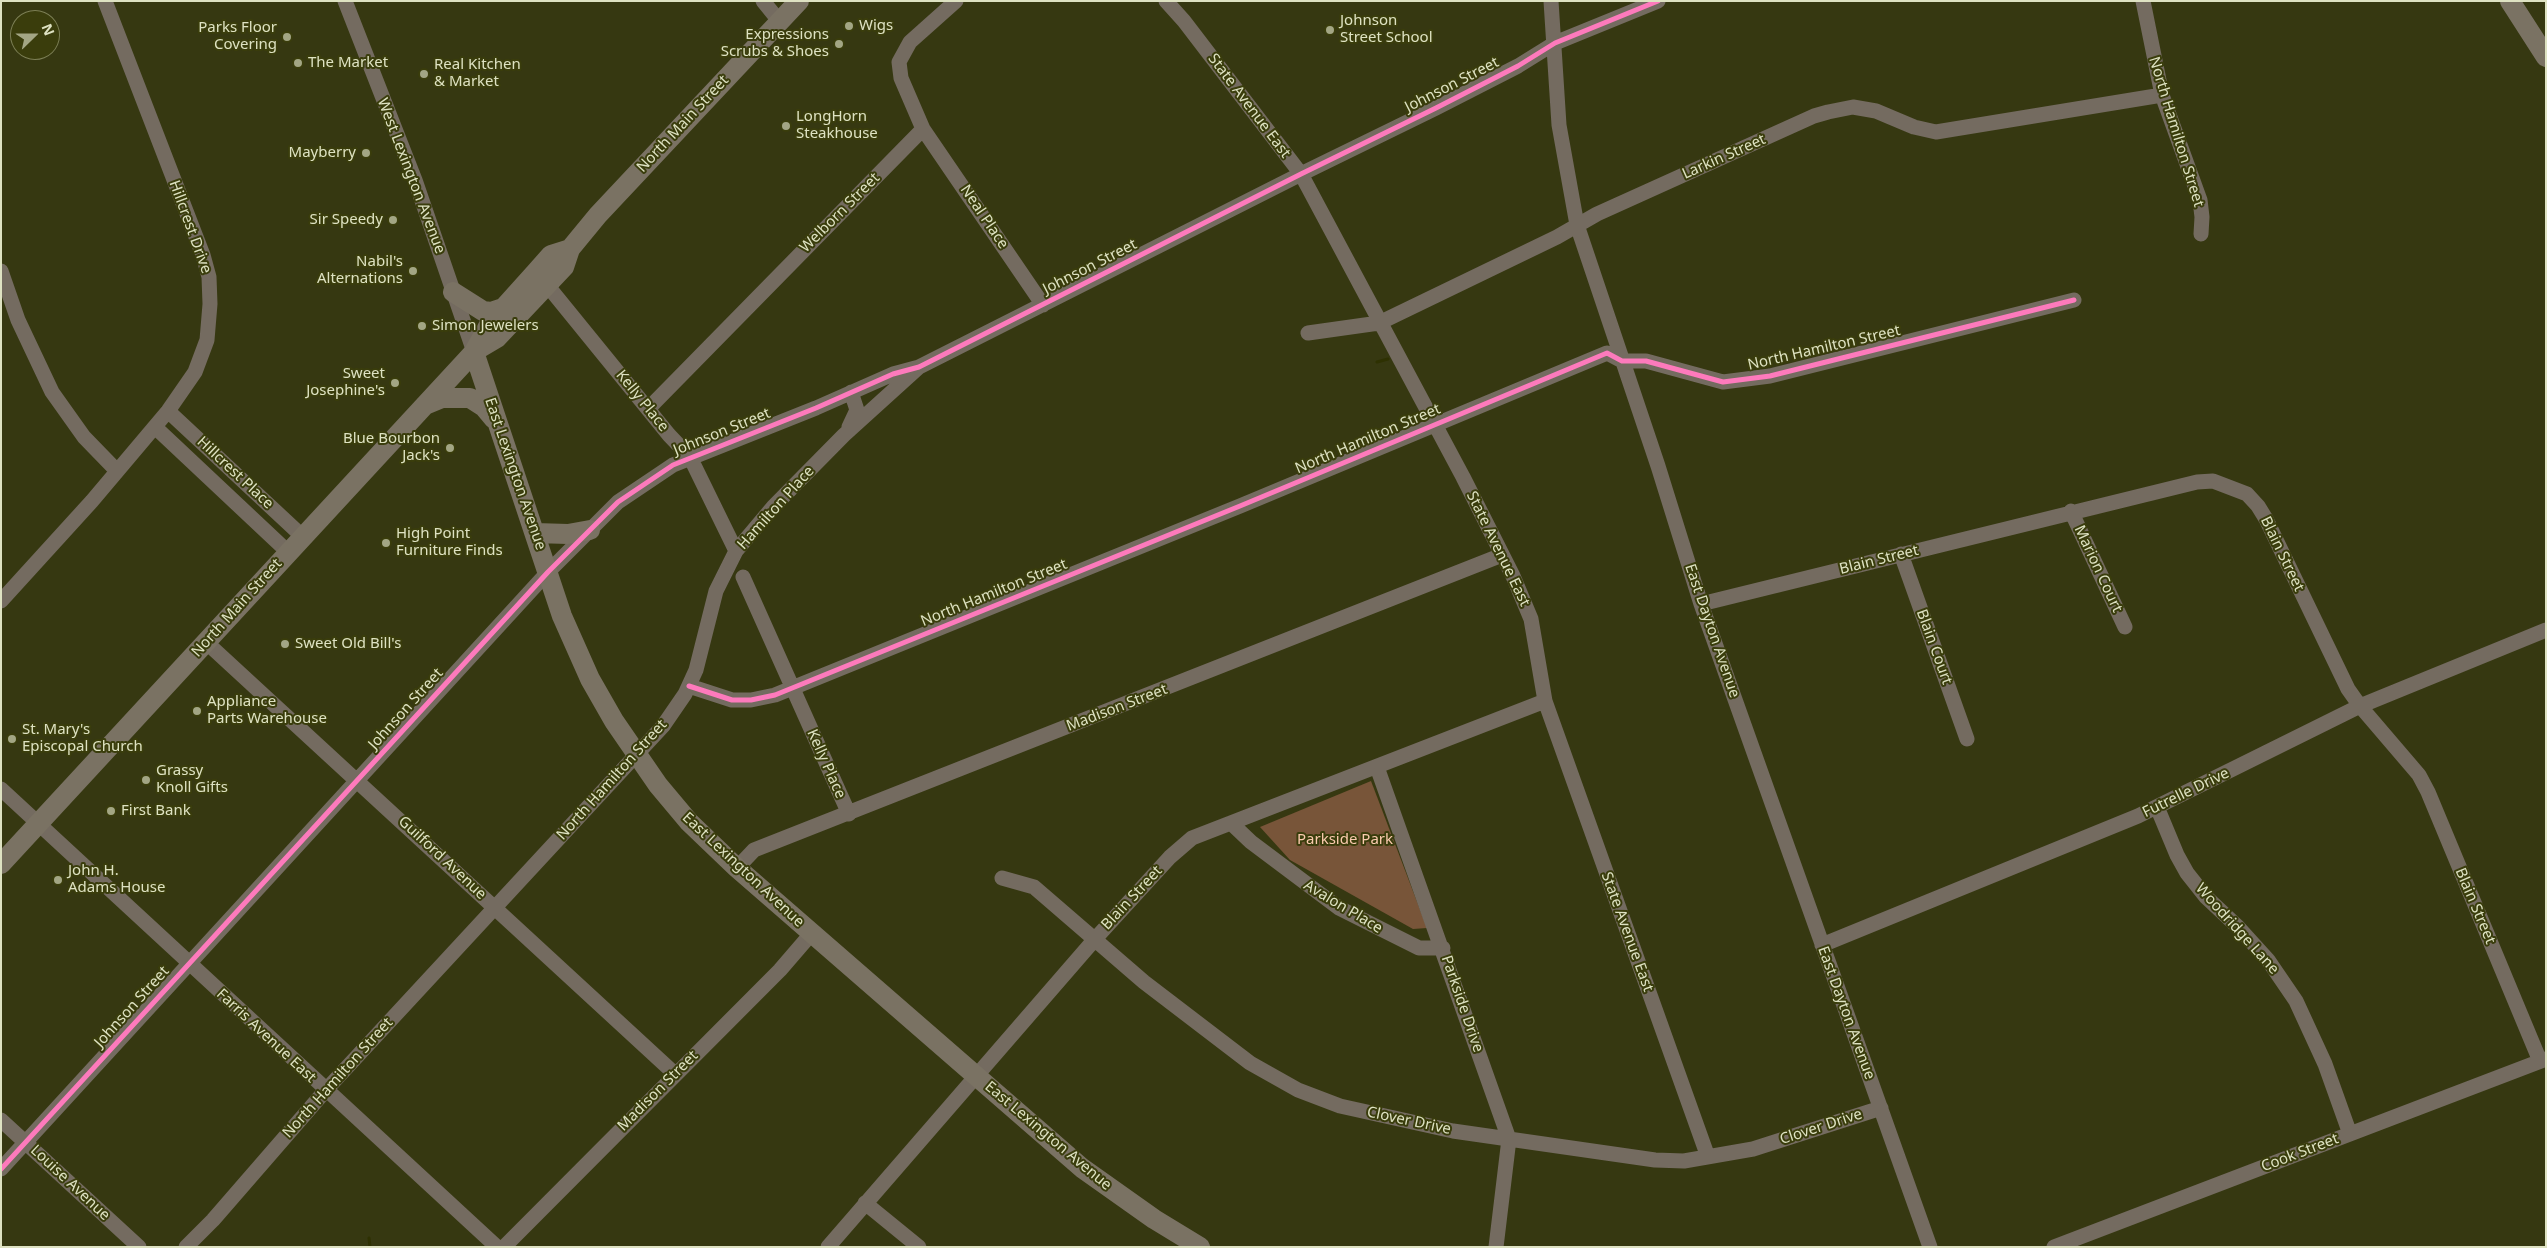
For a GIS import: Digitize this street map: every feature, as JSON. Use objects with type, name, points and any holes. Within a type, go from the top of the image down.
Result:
[{"type":"main road","name":"North Main Street","points":[[1,864],[423,405],[474,352],[497,338],[564,268],[570,249],[604,209],[799,1]]},
{"type":"main road","points":[[2510,1],[2546,57]]},
{"type":"main road","name":"North Main Street","points":[[474,352],[490,323],[552,255],[570,249]]},
{"type":"main road","points":[[453,292],[483,311],[491,312],[503,308]]},
{"type":"main road","name":"East Lexington Avenue","points":[[474,352],[562,616],[588,676],[637,756],[689,822],[737,868],[812,934],[1110,1190],[1200,1247]]},
{"type":"main road","points":[[423,405],[442,398],[470,398],[484,407],[497,423]]},
{"type":"main road","points":[[535,533],[568,534],[590,530]]},
{"type":"street","name":"Hillcrest Drive","points":[[1,602],[155,427],[195,372],[206,340],[210,304],[209,277],[203,255],[105,1]]},
{"type":"street","points":[[763,1],[780,22]]},
{"type":"street","points":[[924,129],[902,80],[899,62],[910,42],[956,1]]},
{"type":"street","name":"State Avenue East","points":[[1166,1],[1184,21],[1301,174],[1467,485],[1513,576],[1531,619],[1545,701],[1708,1157]]},
{"type":"street","name":"East Dayton Avenue","points":[[1551,1],[1560,125],[1576,226],[1658,466],[1701,604],[1930,1247]]},
{"type":"street","name":"Johnson Street","points":[[1,1169],[548,572],[618,502],[673,465],[893,374],[919,367],[1518,66],[1555,42],[1658,1]]},
{"type":"street","name":"North Hamilton Street","points":[[2143,1],[2162,95],[2200,200],[2201,234]]},
{"type":"street","name":"West Lexington Avenue","points":[[348,2],[415,180],[474,352]]},
{"type":"street","name":"Larkin Street","points":[[1308,333],[1379,323],[1576,226],[1805,120],[1828,112],[1853,107],[1876,111],[1914,128],[1936,132],[2162,95]]},
{"type":"street","name":"Neal Place","points":[[924,129],[1043,305]]},
{"type":"street","name":"Welborn Street","points":[[648,409],[924,129]]},
{"type":"street","points":[[1,271],[22,328],[52,392],[84,437],[116,471]]},
{"type":"street","name":"Kelly Place","points":[[547,285],[648,409],[690,457],[736,551]]},
{"type":"street","name":"North Hamilton Street","points":[[186,1247],[213,1220],[325,1091],[637,756],[663,726],[689,686],[732,700],[751,700],[775,695],[1608,353],[1622,361],[1646,360],[1722,382],[1770,376],[2074,300]]},
{"type":"street","name":"Hamilton Place","points":[[689,686],[696,670],[716,591],[736,551],[773,506],[844,435],[919,367]]},
{"type":"street","points":[[844,435],[857,410],[851,392]]},
{"type":"street","name":"Hillcrest Place","points":[[168,410],[302,536]]},
{"type":"street","name":"Hillcrest Place","points":[[155,427],[288,552]]},
{"type":"street","name":"Blain Street","points":[[1701,604],[2072,511],[2197,482],[2213,481],[2247,494],[2266,518],[2323,641],[2348,688],[2360,706],[2402,754],[2428,792],[2543,1060]]},
{"type":"street","name":"Marion Court","points":[[2072,511],[2125,627]]},
{"type":"street","name":"Blain Court","points":[[1901,554],[1967,739]]},
{"type":"street","name":"Madison Street","points":[[737,868],[754,850],[1502,555]]},
{"type":"street","name":"Kelly Place","points":[[743,577],[849,814]]},
{"type":"street","name":"Futrelle Drive","points":[[1822,945],[2157,807],[2360,706],[2546,630]]},
{"type":"street","name":"Guilford Avenue","points":[[206,643],[675,1074]]},
{"type":"street","name":"Blain Street","points":[[828,1247],[1095,938],[1170,857],[1192,838],[1377,768],[1545,701]]},
{"type":"street","name":"Parkside Drive","points":[[1377,768],[1443,948],[1509,1139],[1496,1247]]},
{"type":"street","name":"Farris Avenue East","points":[[1,790],[496,1247]]},
{"type":"street","name":"Woodridge Lane","points":[[2157,807],[2177,855],[2187,873],[2206,897],[2238,927],[2268,960],[2296,1001],[2325,1064],[2350,1134]]},
{"type":"street","name":"Avalon Place","points":[[1231,823],[1251,842],[1339,908],[1419,948],[1443,948]]},
{"type":"street","name":"Clover Drive","points":[[1002,878],[1034,886],[1144,982],[1250,1064],[1298,1090],[1340,1106],[1394,1120],[1509,1139],[1655,1160],[1684,1161],[1753,1149],[1881,1108]]},
{"type":"street","name":"Madison Street","points":[[504,1247],[780,970],[812,934]]},
{"type":"street","name":"Cook Street","points":[[2054,1247],[2543,1060]]},
{"type":"street","name":"Louise Avenue","points":[[1,1120],[139,1247]]},
{"type":"street","points":[[866,1203],[919,1247]]},
{"type":"green space","name":"Parkside Park","points":[[1371,781],[1427,928],[1413,929],[1290,860],[1260,827]]},
{"type":"waterway","points":[[1377,362],[1388,359]]},
{"type":"waterway","points":[[369,1238],[370,1247]]},
{"type":"cycle path","points":[[1,1169],[548,572],[618,502],[673,465],[816,408],[893,374],[919,367],[1436,108],[1518,66],[1555,43],[1658,1]]},
{"type":"cycle path","points":[[689,686],[732,700],[751,700],[775,695],[1240,506],[1607,353],[1622,361],[1646,361],[1723,382],[1770,376],[2074,300]]},
{"type":"place","name":"Wigs","points":[[849,26]]},
{"type":"place","name":"Johnson Street School","points":[[1330,30]]},
{"type":"place","name":"Parks Floor Covering","points":[[287,37]]},
{"type":"place","name":"Expressions Scrubs & Shoes","points":[[839,44]]},
{"type":"place","name":"The Market","points":[[298,63]]},
{"type":"place","name":"Real Kitchen & Market","points":[[424,74]]},
{"type":"place","name":"LongHorn Steakhouse","points":[[786,126]]},
{"type":"place","name":"Mayberry","points":[[366,153]]},
{"type":"place","name":"Sir Speedy","points":[[393,220]]},
{"type":"place","name":"Nabil's Alternations","points":[[413,271]]},
{"type":"place","name":"Simon Jewelers","points":[[422,326]]},
{"type":"place","name":"Sweet Josephine's","points":[[395,383]]},
{"type":"place","name":"Blue Bourbon Jack's","points":[[450,448]]},
{"type":"place","name":"High Point Furniture Finds","points":[[386,543]]},
{"type":"place","name":"Sweet Old Bill's","points":[[285,644]]},
{"type":"place","name":"Appliance Parts Warehouse","points":[[197,711]]},
{"type":"place","name":"St. Mary's Episcopal Church","points":[[12,739]]},
{"type":"place","name":"Grassy Knoll Gifts","points":[[146,780]]},
{"type":"place","name":"First Bank","points":[[111,811]]},
{"type":"place","name":"John H. Adams House","points":[[58,880]]}]
